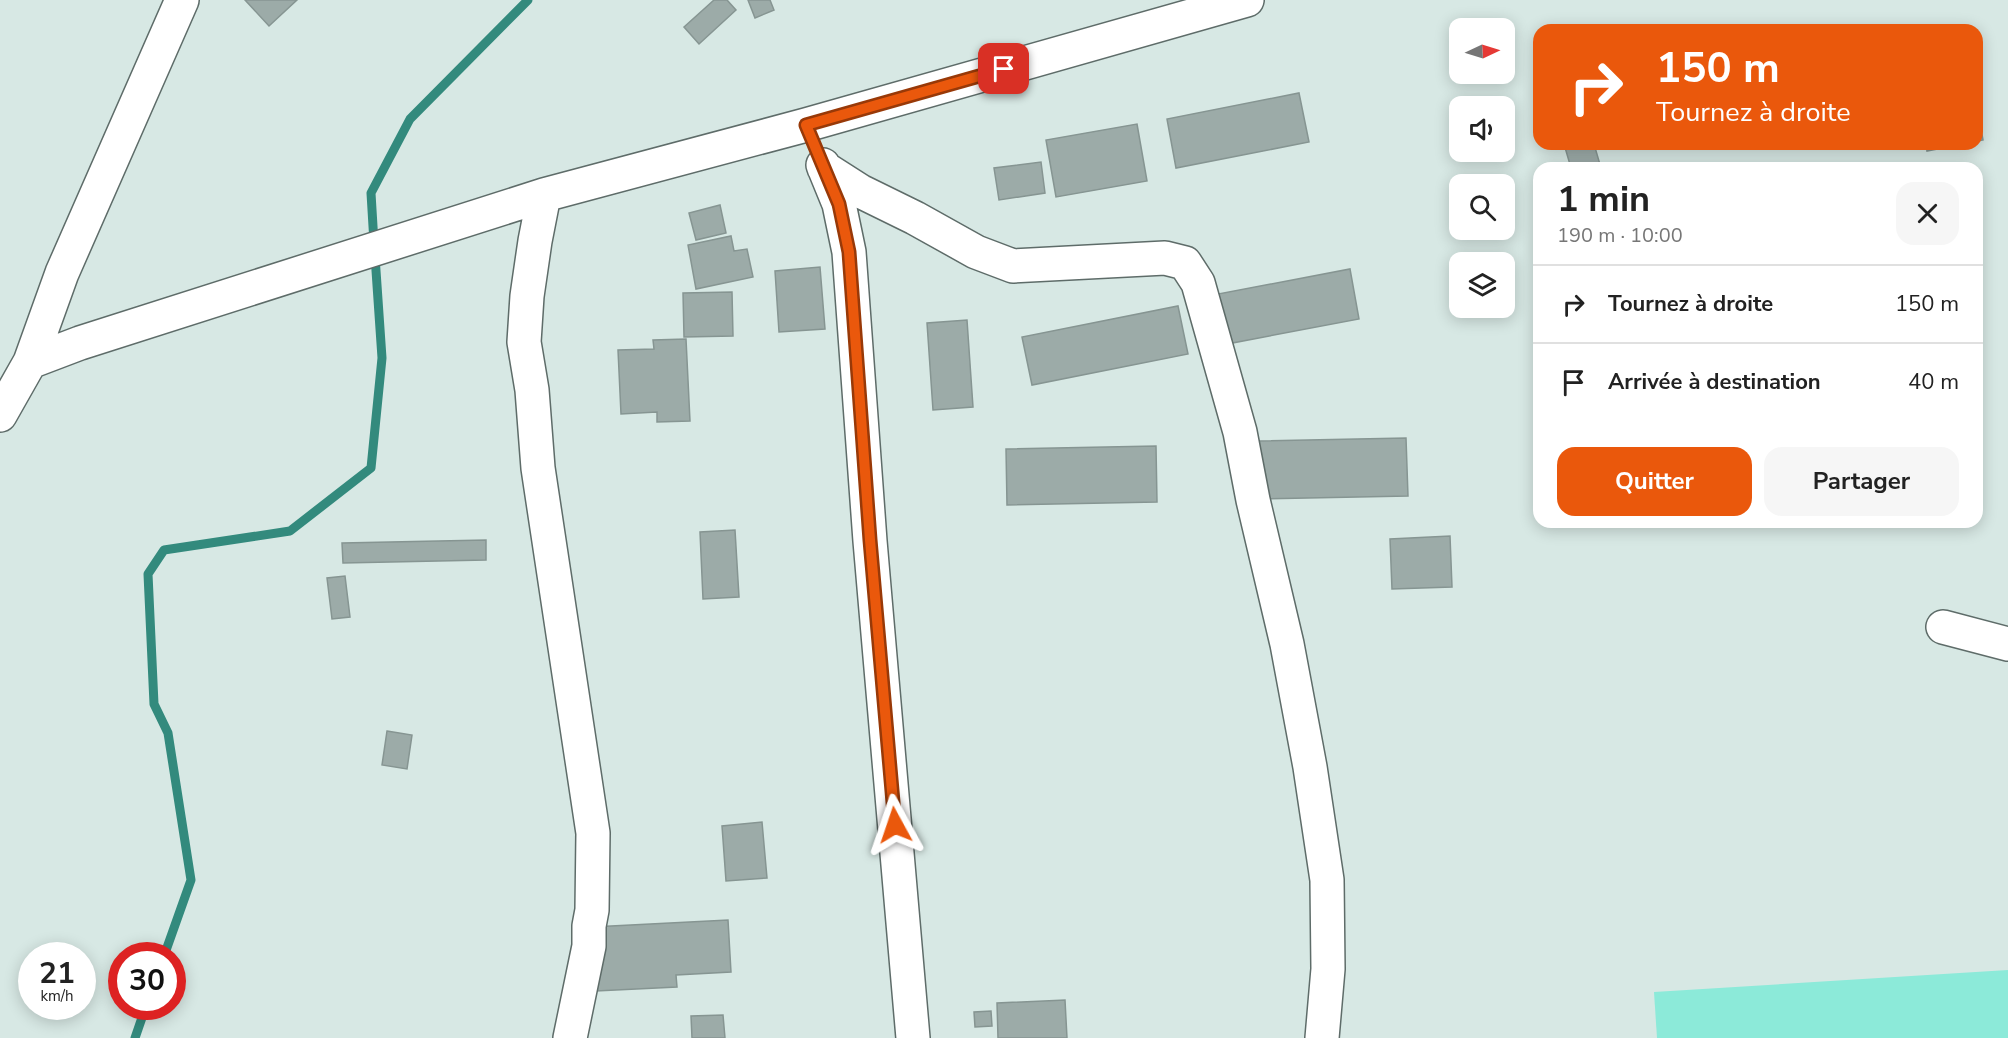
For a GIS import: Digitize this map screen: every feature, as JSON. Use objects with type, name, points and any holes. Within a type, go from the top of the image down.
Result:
[{"type":"street","points":[[0,415],[30,362],[62,273],[183,0]]},
{"type":"street","points":[[30,362],[544,195],[806,125],[1247,0]]},
{"type":"street","points":[[806,125],[839,204],[849,252],[870,540],[913,1038]]},
{"type":"street","points":[[824,168],[860,191],[976,252],[1013,266],[1166,258],[1185,264],[1198,283],[1240,432],[1253,500],[1287,644],[1310,767],[1328,880],[1328,969],[1322,1038]]},
{"type":"street","points":[[544,195],[528,286],[524,318],[525,342],[532,390],[538,468],[593,833],[589,946],[570,1038]]},
{"type":"street","points":[[1943,627],[2008,644]]},
{"type":"green space","points":[[2008,970],[2008,1038],[1657,1038],[1654,992]]},
{"type":"building","points":[[245,0],[297,0],[269,26]]},
{"type":"building","points":[[714,0],[727,0],[736,10],[699,44],[684,27]]},
{"type":"building","points":[[748,0],[770,0],[774,10],[755,18]]},
{"type":"building","points":[[1299,93],[1309,142],[1176,168],[1167,119]]},
{"type":"building","points":[[1137,124],[1147,181],[1056,197],[1046,140]]},
{"type":"building","points":[[1566,150],[1596,150],[1599,162],[1569,162]]},
{"type":"building","points":[[1041,162],[1045,193],[999,200],[994,168]]},
{"type":"building","points":[[720,205],[726,233],[696,240],[689,213]]},
{"type":"building","points":[[731,236],[734,251],[747,249],[753,277],[696,289],[688,245]]},
{"type":"building","points":[[820,267],[825,329],[779,332],[775,271]]},
{"type":"building","points":[[1350,269],[1359,319],[1227,344],[1218,294]]},
{"type":"building","points":[[732,292],[733,336],[684,337],[683,293]]},
{"type":"building","points":[[1178,306],[1188,354],[1032,385],[1022,337]]},
{"type":"building","points":[[967,320],[973,407],[933,410],[927,323]]},
{"type":"building","points":[[686,339],[690,421],[657,422],[657,412],[621,414],[618,350],[654,349],[653,340]]},
{"type":"building","points":[[1406,438],[1408,496],[1258,499],[1257,441]]},
{"type":"building","points":[[1156,446],[1157,502],[1007,505],[1006,449]]},
{"type":"building","points":[[735,530],[739,597],[703,599],[700,532]]},
{"type":"building","points":[[1450,536],[1452,587],[1392,589],[1390,539]]},
{"type":"building","points":[[486,540],[486,560],[343,563],[342,543]]},
{"type":"building","points":[[345,576],[350,617],[332,619],[327,578]]},
{"type":"building","points":[[387,731],[412,735],[407,769],[382,765]]},
{"type":"building","points":[[762,822],[767,878],[726,881],[722,826]]},
{"type":"building","points":[[728,920],[731,972],[676,975],[677,987],[596,991],[592,927]]},
{"type":"building","points":[[1065,1000],[1067,1038],[998,1038],[997,1003]]},
{"type":"building","points":[[991,1011],[992,1026],[975,1027],[974,1012]]},
{"type":"building","points":[[723,1015],[725,1038],[692,1038],[691,1016]]},
{"type":"waterway","points":[[374,243],[371,193],[410,119],[528,0]]},
{"type":"waterway","points":[[169,942],[191,880],[168,733],[154,704],[148,574],[164,550],[290,531],[371,468],[382,358],[375,256]]},
{"type":"waterway","points":[[135,1038],[141,1020]]},
{"type":"route","points":[[895,825],[870,540],[849,252],[839,204],[806,125],[1004,69]]}]
